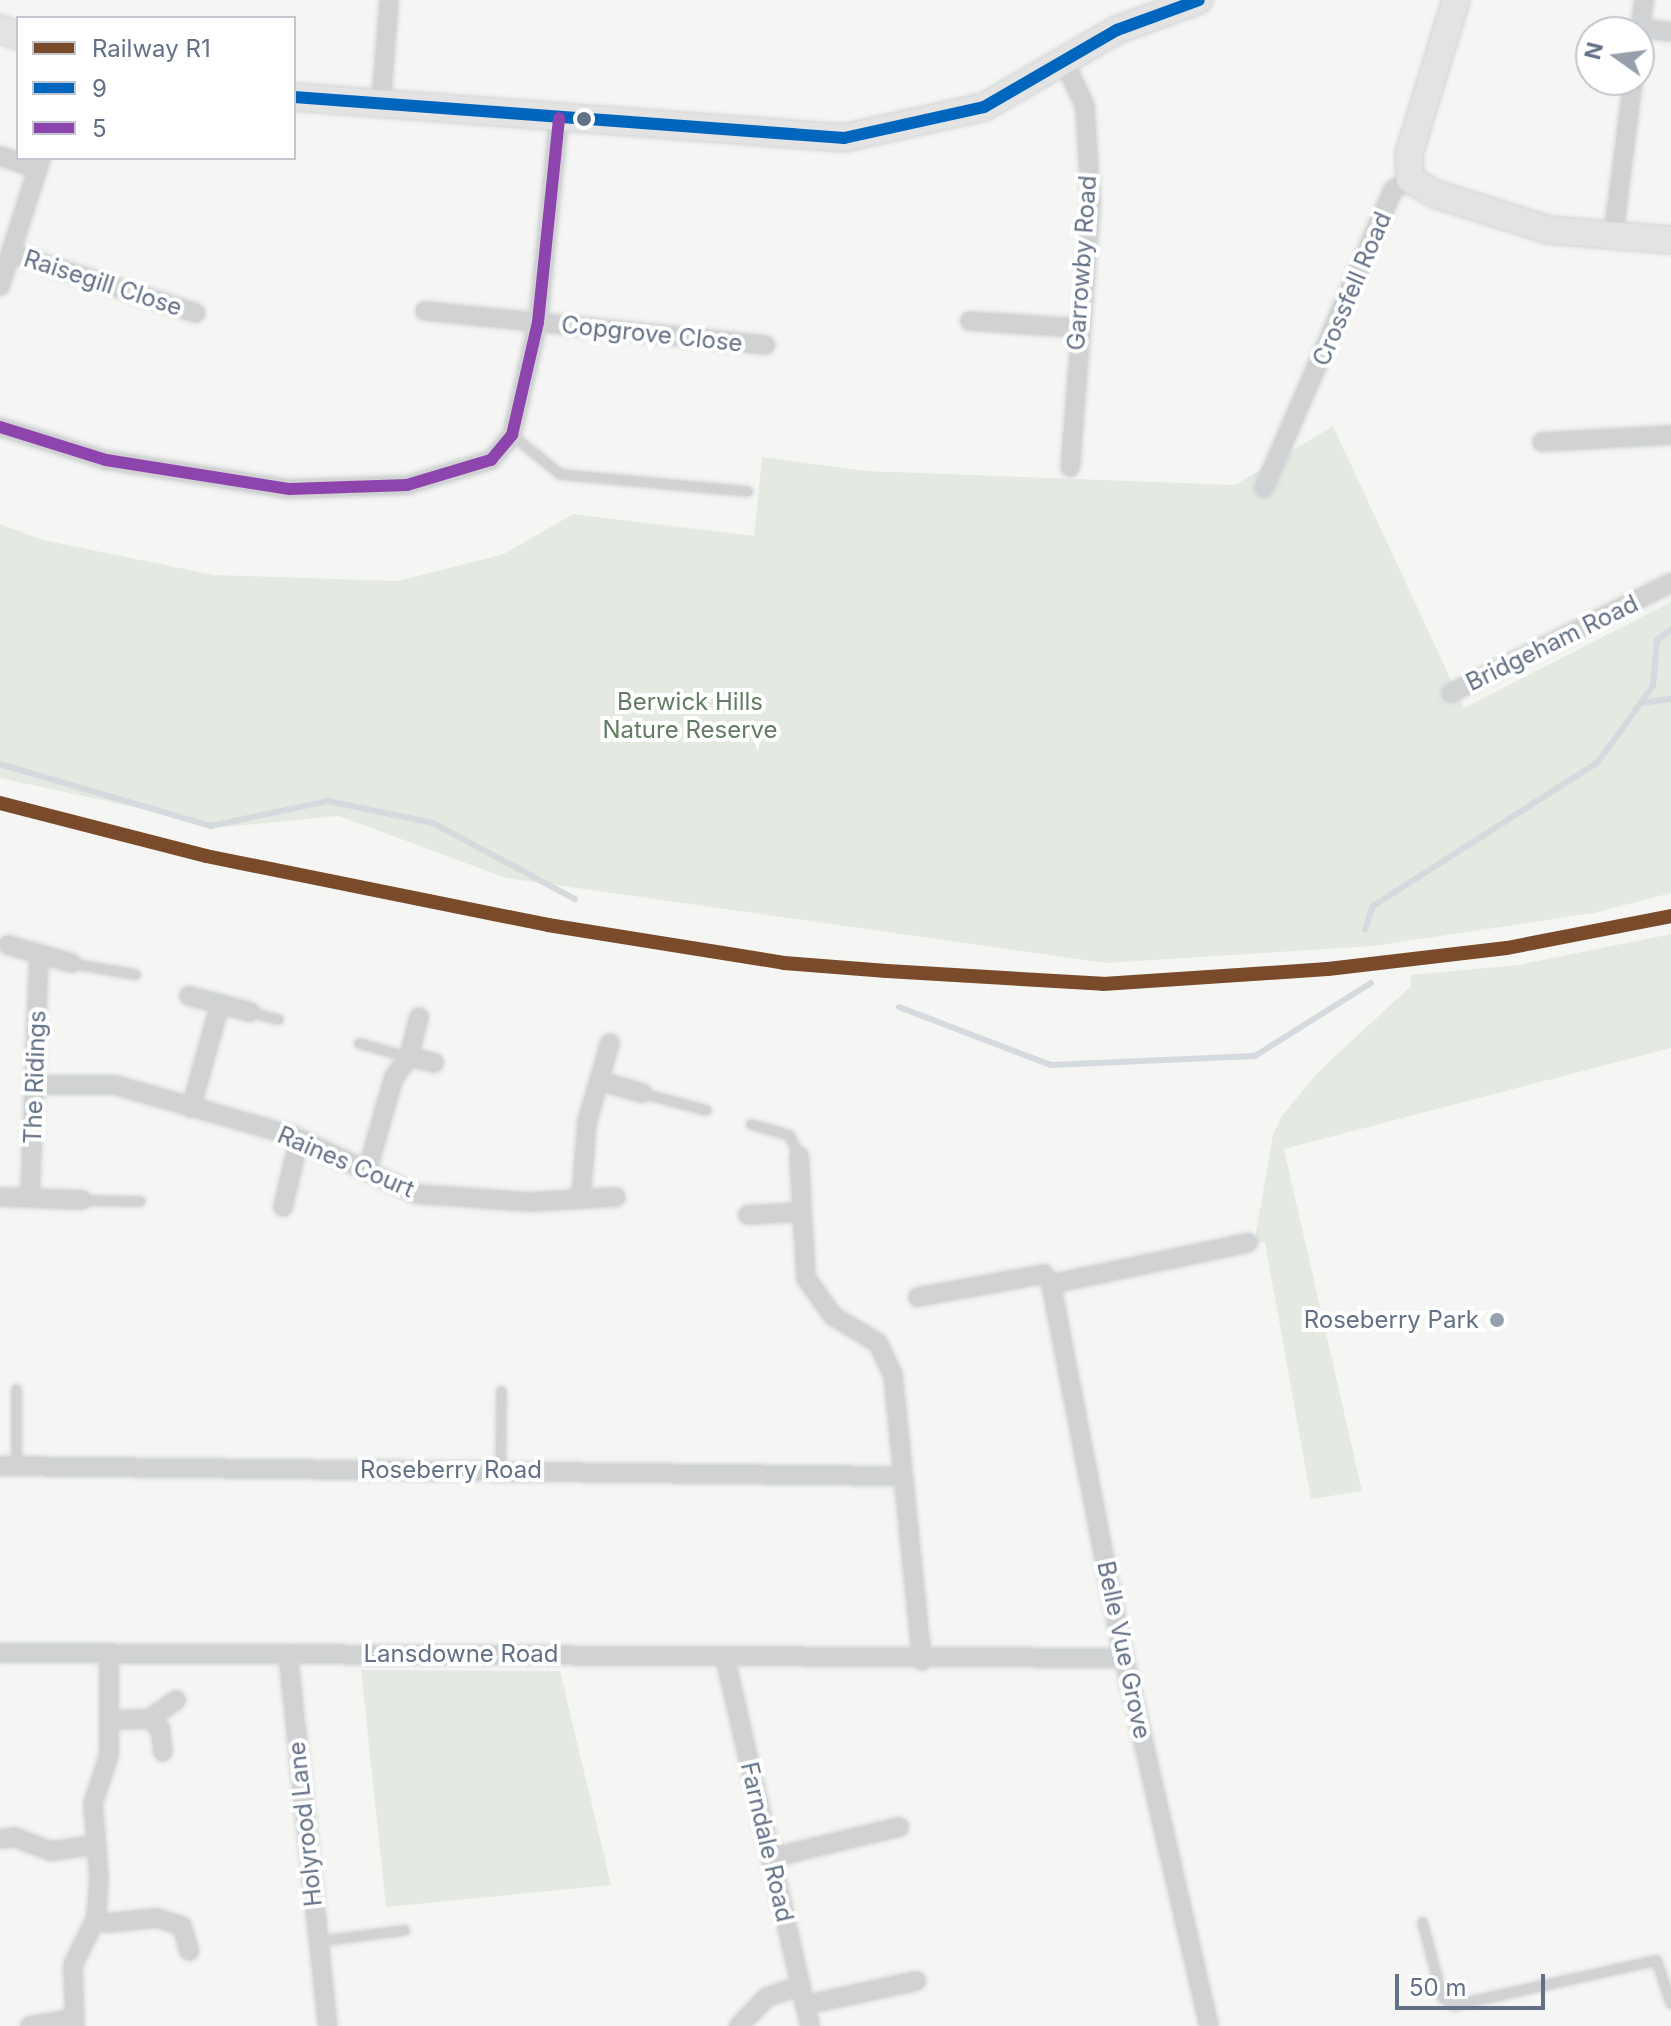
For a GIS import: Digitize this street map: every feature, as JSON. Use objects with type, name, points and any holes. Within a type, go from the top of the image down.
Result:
[{"type":"street","points":[[381,104],[389,0]]},
{"type":"street","points":[[296,97],[844,138],[984,107],[1065,63],[1117,30],[1199,0]]},
{"type":"street","points":[[1454,0],[1409,154],[1410,179],[1422,189],[1549,230],[1613,238],[1671,240]]},
{"type":"street","name":"Garrowby Road","points":[[1065,63],[1085,106],[1091,203],[1077,328],[1070,467]]},
{"type":"street","points":[[1613,238],[1631,96]]},
{"type":"street","points":[[0,427],[106,460],[290,489],[407,485],[491,460],[512,435],[538,322],[559,118]]},
{"type":"street","points":[[0,286],[39,164]]},
{"type":"street","name":"Crossfell Road","points":[[1264,488],[1393,190],[1410,179]]},
{"type":"street","name":"Raisegill Close","points":[[11,253],[196,313]]},
{"type":"street","name":"Copgrove Close","points":[[425,311],[765,345]]},
{"type":"street","points":[[970,321],[1077,328]]},
{"type":"street","points":[[1542,442],[1671,435]]},
{"type":"street","name":"Bridgeham Road","points":[[1451,693],[1671,583]]},
{"type":"street","points":[[4,945],[39,957],[71,963]]},
{"type":"street","name":"The Ridings","points":[[30,1198],[39,957]]},
{"type":"street","points":[[189,996],[250,1012]]},
{"type":"street","points":[[191,1108],[220,1004]]},
{"type":"street","points":[[367,1171],[394,1077],[409,1057],[419,1017]]},
{"type":"street","points":[[581,1198],[581,1162],[610,1043]]},
{"type":"street","points":[[409,1057],[434,1063]]},
{"type":"street","points":[[600,1081],[642,1093]]},
{"type":"street","name":"Raines Court","points":[[34,1085],[115,1085],[299,1140],[416,1194],[530,1202],[616,1197]]},
{"type":"street","points":[[283,1207],[299,1140]]},
{"type":"street","points":[[799,1156],[806,1278],[813,1294],[833,1316],[878,1343],[888,1357],[922,1661]]},
{"type":"street","points":[[0,1197],[82,1200]]},
{"type":"street","points":[[748,1215],[802,1212]]},
{"type":"street","points":[[918,1297],[1047,1279],[1248,1243]]},
{"type":"street","name":"Belle Vue Grove","points":[[1047,1279],[1124,1658],[1209,2026]]},
{"type":"street","name":"Roseberry Road","points":[[8,1466],[901,1476]]},
{"type":"street","name":"Lansdowne Road","points":[[0,1653],[922,1661],[1124,1658]]},
{"type":"street","points":[[30,2026],[73,2023],[73,1965],[96,1918],[93,1803],[109,1755],[109,1653]]},
{"type":"street","name":"Holyrood Lane","points":[[288,1654],[328,2026]]},
{"type":"street","name":"Farndale Road","points":[[725,1658],[810,2026]]},
{"type":"street","points":[[109,1720],[149,1719],[176,1700]]},
{"type":"street","points":[[149,1719],[160,1728],[163,1752]]},
{"type":"street","points":[[771,1858],[899,1827]]},
{"type":"street","points":[[0,1839],[14,1837],[51,1851],[94,1845]]},
{"type":"street","points":[[96,1918],[107,1923],[157,1918],[182,1926],[189,1951]]},
{"type":"street","points":[[805,2005],[916,1981]]},
{"type":"street","points":[[739,2026],[767,1997],[800,1986]]},
{"type":"lane","points":[[512,435],[560,474],[747,491]]},
{"type":"lane","points":[[71,963],[135,974]]},
{"type":"lane","points":[[250,1012],[278,1019]]},
{"type":"lane","points":[[359,1043],[409,1057]]},
{"type":"lane","points":[[642,1093],[706,1110]]},
{"type":"lane","points":[[751,1124],[789,1135],[799,1156]]},
{"type":"lane","points":[[82,1200],[140,1201]]},
{"type":"lane","points":[[8,1466],[16,1389]]},
{"type":"lane","points":[[500,1470],[501,1391]]},
{"type":"lane","points":[[1422,1922],[1442,1997],[1453,2005],[1656,1960],[1671,2004]]},
{"type":"lane","points":[[318,1941],[404,1930]]},
{"type":"green space","name":"Berwick Hills Nature Reserve","points":[[1333,426],[1464,708],[1671,602],[1671,893],[1594,913],[1374,946],[1106,963],[506,878],[339,816],[226,827],[0,778],[0,524],[43,540],[214,575],[398,581],[504,554],[573,514],[754,536],[762,457],[866,471],[1235,485]]},
{"type":"green space","points":[[1671,934],[1671,1048],[1284,1149],[1362,1491],[1311,1499],[1265,1242],[1254,1244],[1273,1135],[1282,1116],[1318,1072],[1411,986],[1410,975],[1518,965]]},
{"type":"green space","points":[[361,1670],[560,1671],[611,1885],[386,1907]]},
{"type":"waterway","points":[[1365,930],[1373,906],[1598,762],[1653,686],[1657,640],[1671,630]]},
{"type":"waterway","points":[[1641,703],[1671,699]]},
{"type":"waterway","points":[[0,764],[211,826],[328,801],[433,823],[575,899]]},
{"type":"waterway","points":[[899,1007],[1051,1065],[1255,1056],[1371,983]]},
{"type":"rail line","name":"R1","points":[[0,803],[206,856],[548,925],[784,963],[887,971],[1103,984],[1328,969],[1507,948],[1671,916]]},
{"type":"transit line","name":"9","points":[[296,97],[844,138],[984,107],[1117,30],[1199,0]]},
{"type":"transit line","name":"5","points":[[0,427],[106,460],[290,489],[407,485],[491,460],[512,435],[538,322],[559,118]]},
{"type":"place","name":"Roseberry Park","points":[[1497,1320]]}]
